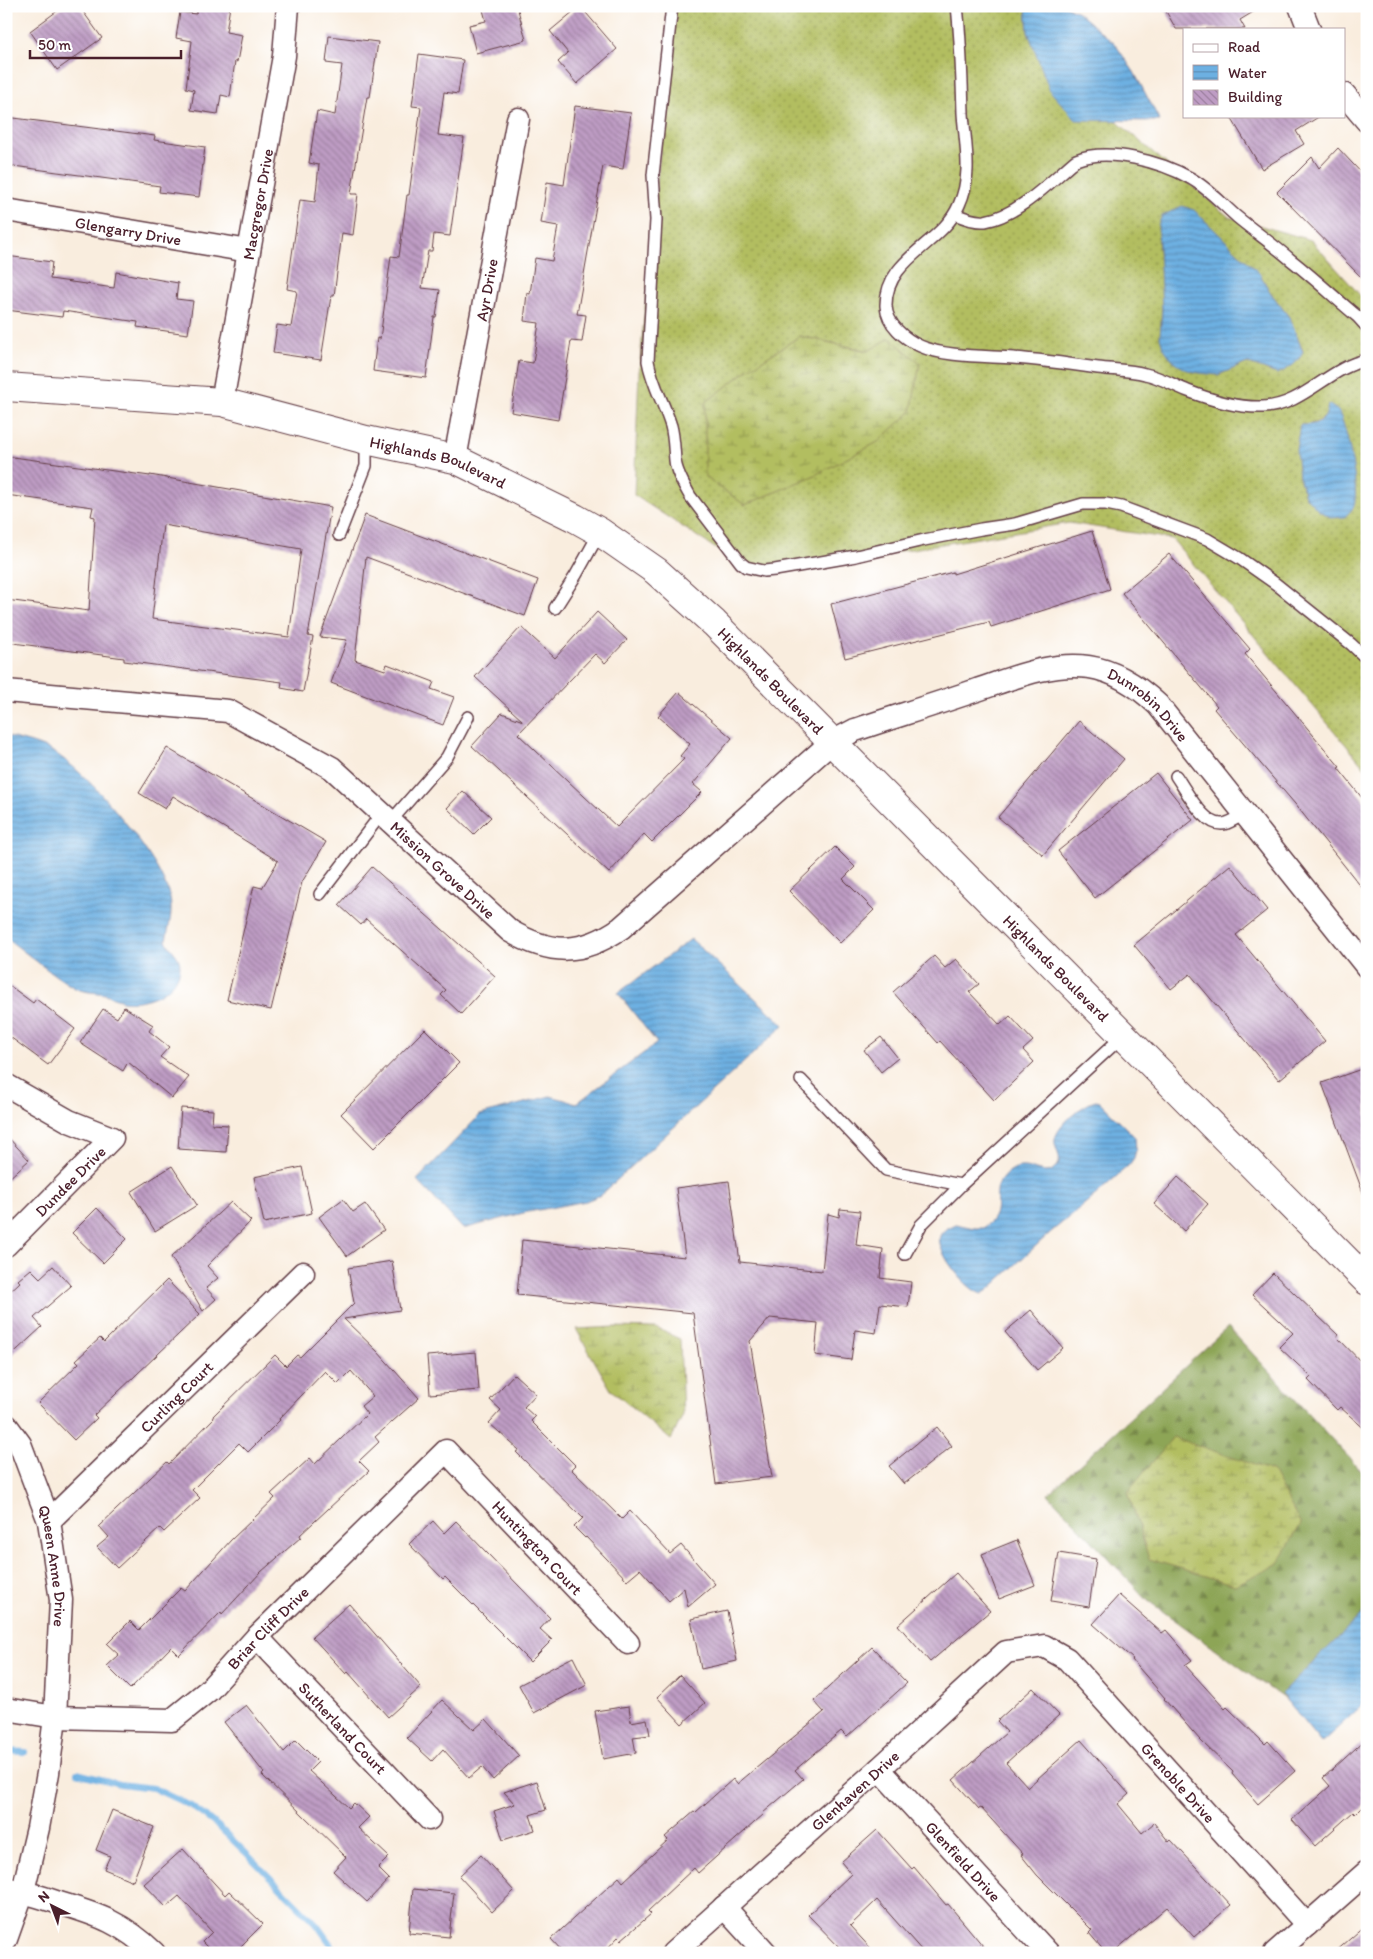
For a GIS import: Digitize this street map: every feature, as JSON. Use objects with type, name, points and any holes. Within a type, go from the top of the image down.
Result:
[{"type":"street","name":"Macgregor Drive","points":[[222,402],[284,56],[288,6]]},
{"type":"street","points":[[1300,6],[1309,28]]},
{"type":"street","points":[[1346,96],[1367,121]]},
{"type":"street","name":"Ayr Drive","points":[[455,459],[518,119]]},
{"type":"street","name":"Glengarry Drive","points":[[6,210],[249,251]]},
{"type":"street","name":"Highlands Boulevard","points":[[6,387],[222,402],[366,440],[455,459],[600,532],[656,571],[685,596],[1367,1281]]},
{"type":"street","name":"Dunrobin Drive","points":[[832,742],[855,730],[1015,678],[1063,666],[1087,666],[1104,670],[1118,676],[1146,694],[1158,705],[1367,967]]},
{"type":"street","name":"Mission Grove Drive","points":[[6,691],[228,711],[332,768],[510,931],[525,940],[559,949],[574,949],[606,938],[621,928],[832,742]]},
{"type":"street","name":"Dundee Drive","points":[[6,1085],[69,1120],[112,1138],[6,1245]]},
{"type":"street","name":"Curling Court","points":[[49,1521],[303,1273]]},
{"type":"street","name":"Queen Anne Drive","points":[[6,1425],[20,1444],[49,1521],[61,1600],[55,1718],[40,1819],[14,1890],[6,1939]]},
{"type":"street","name":"Briar Cliff Drive","points":[[6,1709],[55,1718],[172,1720],[209,1690],[257,1637],[446,1451]]},
{"type":"street","name":"Huntington Court","points":[[446,1451],[628,1643]]},
{"type":"street","name":"Sutherland Court","points":[[257,1637],[429,1819]]},
{"type":"street","name":"Glenhaven Drive","points":[[673,1953],[879,1769],[1006,1652],[1044,1646]]},
{"type":"street","name":"Grenoble Drive","points":[[1044,1646],[1067,1659],[1306,1926]]},
{"type":"street","name":"Glenfield Drive","points":[[879,1769],[1048,1953]]},
{"type":"street","points":[[1275,1953],[1367,1872]]},
{"type":"street","points":[[14,1890],[101,1916],[137,1936],[154,1953]]},
{"type":"street","points":[[724,1907],[766,1953]]},
{"type":"lane","points":[[672,6],[654,176],[656,220],[648,360],[652,382],[671,425],[675,462],[684,485],[690,496],[741,563],[754,570],[775,570],[1015,524],[1083,504],[1106,504],[1121,507],[1207,539],[1239,558],[1299,602],[1367,659]]},
{"type":"lane","points":[[957,6],[968,170],[966,185],[955,214],[920,251],[899,269],[892,279],[886,306],[888,317],[902,335],[921,347],[943,352],[1144,373],[1214,400],[1263,407],[1278,405],[1297,397],[1359,361],[1367,360]]},
{"type":"lane","points":[[955,214],[974,221],[996,218],[1022,204],[1076,160],[1086,156],[1126,157],[1152,163],[1184,175],[1205,189],[1290,258],[1367,327]]},
{"type":"lane","points":[[339,535],[366,466],[366,440]]},
{"type":"lane","points":[[555,608],[600,532]]},
{"type":"lane","points":[[320,894],[386,817],[447,757],[468,717]]},
{"type":"lane","points":[[1176,776],[1204,816],[1216,824],[1226,824],[1245,813]]},
{"type":"lane","points":[[906,1254],[921,1225],[961,1185],[1124,1035]]},
{"type":"lane","points":[[801,1080],[886,1170],[961,1185]]},
{"type":"green space","points":[[674,6],[1026,6],[1028,32],[1076,119],[1115,120],[1229,217],[1311,240],[1367,303],[1367,770],[1172,539],[1069,523],[756,575],[634,495],[639,371]],"holes":[[[1194,210],[1260,274],[1270,292],[1289,317],[1303,351],[1277,374],[1247,363],[1218,375],[1184,369],[1160,337],[1162,288],[1158,240]],[[800,336],[869,351],[706,403],[749,370]],[[1327,415],[1318,510],[1305,495],[1299,477],[1300,425],[1318,422]]]},
{"type":"green space","points":[[800,336],[868,351],[890,338],[920,363],[911,412],[878,442],[813,476],[745,505],[705,477],[705,403],[749,369]]},
{"type":"green space","points":[[614,1327],[656,1328],[680,1339],[683,1415],[671,1440],[611,1390],[576,1329]]},
{"type":"green space","points":[[1228,1327],[1367,1477],[1367,1610],[1282,1693],[1287,1701],[1147,1600],[1048,1494]]},
{"type":"green space","points":[[1173,1437],[1272,1471],[1301,1524],[1277,1565],[1235,1585],[1149,1559],[1128,1492]]},
{"type":"water","points":[[1026,6],[1065,6],[1078,12],[1115,44],[1134,72],[1160,121],[1076,120],[1050,91],[1028,32]]},
{"type":"water","points":[[1182,206],[1194,210],[1260,274],[1270,292],[1289,317],[1303,352],[1292,366],[1277,374],[1247,363],[1218,375],[1199,373],[1184,369],[1172,360],[1163,347],[1160,337],[1162,310],[1158,225],[1162,216]]},
{"type":"water","points":[[1328,404],[1338,411],[1342,419],[1352,459],[1355,500],[1353,508],[1345,517],[1332,518],[1318,510],[1305,496],[1299,477],[1296,450],[1300,425],[1320,422],[1325,415]]},
{"type":"water","points":[[6,736],[50,750],[65,760],[83,776],[120,816],[153,861],[164,881],[171,904],[166,940],[180,962],[178,975],[174,983],[159,994],[141,1000],[123,1001],[107,995],[79,990],[58,977],[6,938]]},
{"type":"water","points":[[691,939],[784,1025],[601,1195],[586,1201],[523,1213],[463,1229],[417,1180],[480,1115],[550,1096],[577,1103],[657,1043],[618,993]]},
{"type":"water","points":[[1096,1101],[1100,1102],[1135,1137],[1136,1150],[1134,1158],[1129,1165],[1051,1232],[988,1290],[982,1294],[968,1286],[954,1270],[942,1251],[940,1243],[941,1234],[947,1228],[956,1224],[983,1228],[989,1223],[996,1213],[997,1188],[1001,1180],[1016,1168],[1023,1167],[1047,1172],[1053,1170],[1059,1163],[1055,1143],[1057,1134],[1072,1116],[1085,1106]]},
{"type":"water","points":[[1367,1610],[1367,1701],[1321,1743],[1281,1694]]},
{"type":"building","points":[[64,6],[79,6],[102,38],[57,70],[30,31]]},
{"type":"building","points":[[198,6],[230,6],[226,32],[242,35],[237,62],[235,61],[230,97],[221,95],[218,114],[191,110],[194,90],[186,88],[192,41],[176,38],[180,12],[196,14]]},
{"type":"building","points":[[482,6],[517,6],[526,40],[476,53],[469,25],[486,21]]},
{"type":"building","points":[[580,6],[617,49],[577,84],[558,62],[568,53],[550,31]]},
{"type":"building","points":[[1163,6],[1263,6],[1240,20],[1244,28],[1176,29]]},
{"type":"building","points":[[329,36],[378,42],[370,97],[367,97],[351,194],[358,194],[353,235],[342,233],[334,296],[331,296],[321,360],[273,353],[277,325],[291,327],[297,291],[287,289],[300,200],[315,202],[319,165],[309,163],[317,111],[335,115],[342,65],[326,63]]},
{"type":"building","points":[[419,54],[463,60],[458,94],[444,92],[438,135],[464,138],[450,236],[434,234],[432,251],[428,251],[422,288],[440,290],[436,317],[434,317],[426,378],[373,371],[377,338],[380,339],[391,256],[399,257],[407,195],[409,195],[421,107],[412,106]]},
{"type":"building","points":[[575,106],[631,113],[623,169],[603,166],[577,314],[586,315],[582,342],[571,341],[558,420],[511,412],[519,361],[533,363],[539,323],[524,321],[527,293],[530,294],[535,258],[552,261],[558,226],[541,223],[547,182],[564,185]]},
{"type":"building","points":[[6,117],[155,136],[154,140],[205,147],[199,197],[159,192],[160,186],[6,165]]},
{"type":"building","points":[[1231,118],[1317,118],[1296,131],[1304,144],[1262,169]]},
{"type":"building","points":[[1338,148],[1367,179],[1367,283],[1277,192],[1312,157],[1319,168]]},
{"type":"building","points":[[6,256],[52,262],[50,279],[114,288],[116,272],[178,283],[176,299],[193,301],[188,334],[137,327],[138,322],[63,311],[62,317],[6,310]]},
{"type":"building","points":[[6,456],[150,475],[331,507],[308,636],[313,637],[303,692],[281,688],[282,682],[124,661],[124,658],[6,642],[6,600],[89,611],[95,517],[91,516],[93,507],[6,495]],"holes":[[[163,525],[301,549],[289,637],[152,619]]]},
{"type":"building","points":[[365,515],[538,580],[525,616],[366,557],[355,660],[385,670],[387,664],[434,682],[431,689],[454,697],[443,725],[331,683],[347,640],[320,637]]},
{"type":"building","points":[[1092,531],[1110,589],[991,627],[989,622],[845,658],[831,604],[953,572],[953,574]]},
{"type":"building","points":[[1169,554],[1250,649],[1245,654],[1340,767],[1338,768],[1367,804],[1367,894],[1295,804],[1214,709],[1217,706],[1122,593]]},
{"type":"building","points":[[597,612],[627,640],[605,663],[595,654],[518,734],[617,827],[684,759],[680,756],[690,744],[658,716],[679,692],[732,738],[693,784],[702,792],[652,842],[644,834],[609,873],[472,746],[502,713],[523,721],[475,677],[521,627],[555,658]]},
{"type":"building","points":[[1079,721],[1124,759],[1043,855],[998,817]]},
{"type":"building","points":[[167,748],[326,842],[302,882],[271,1010],[227,1000],[254,886],[262,888],[278,861],[173,796],[165,809],[139,793]]},
{"type":"building","points":[[1156,773],[1193,820],[1095,898],[1058,851]]},
{"type":"building","points":[[463,791],[491,817],[474,834],[447,808]]},
{"type":"building","points":[[835,847],[855,867],[843,879],[874,910],[840,943],[789,891]]},
{"type":"building","points":[[1230,865],[1267,910],[1236,935],[1325,1041],[1279,1080],[1190,974],[1171,989],[1134,945]]},
{"type":"building","points":[[372,867],[495,976],[461,1014],[441,995],[446,990],[366,919],[361,925],[339,905]]},
{"type":"building","points":[[934,956],[945,968],[956,959],[979,984],[969,992],[1000,1025],[1010,1016],[1033,1041],[1023,1050],[1034,1062],[994,1100],[940,1041],[938,1043],[893,992]]},
{"type":"building","points":[[6,983],[33,1003],[36,999],[75,1029],[48,1065],[6,1034]]},
{"type":"building","points":[[124,1007],[153,1025],[149,1031],[169,1047],[160,1057],[189,1077],[172,1098],[128,1062],[123,1071],[80,1043],[103,1009],[117,1018]]},
{"type":"building","points":[[425,1029],[459,1063],[374,1148],[341,1114]]},
{"type":"building","points":[[881,1037],[898,1058],[881,1072],[864,1050]]},
{"type":"building","points":[[1367,1067],[1367,1198],[1365,1198],[1322,1083]]},
{"type":"building","points":[[181,1108],[213,1110],[212,1124],[228,1125],[226,1152],[178,1149]]},
{"type":"building","points":[[6,1135],[29,1160],[6,1181]]},
{"type":"building","points":[[172,1166],[197,1205],[155,1231],[131,1192]]},
{"type":"building","points":[[302,1167],[312,1213],[264,1223],[254,1177]]},
{"type":"building","points":[[1178,1177],[1208,1204],[1184,1231],[1154,1204]]},
{"type":"building","points":[[729,1181],[740,1262],[822,1271],[828,1214],[839,1217],[840,1209],[860,1211],[856,1245],[883,1249],[880,1278],[911,1282],[908,1307],[880,1304],[876,1333],[855,1330],[851,1360],[815,1355],[818,1323],[770,1318],[750,1341],[772,1477],[716,1484],[693,1313],[517,1295],[522,1240],[685,1257],[676,1188]]},
{"type":"building","points":[[343,1199],[353,1212],[365,1204],[384,1230],[347,1256],[319,1217]]},
{"type":"building","points":[[231,1202],[251,1221],[207,1266],[218,1278],[206,1288],[216,1299],[203,1311],[171,1257]]},
{"type":"building","points":[[97,1208],[127,1239],[103,1263],[72,1233]]},
{"type":"building","points":[[392,1261],[400,1310],[344,1319],[378,1352],[419,1398],[375,1437],[379,1442],[359,1461],[369,1471],[300,1535],[301,1537],[261,1572],[222,1614],[221,1612],[179,1655],[171,1647],[130,1689],[107,1666],[119,1655],[107,1644],[130,1621],[139,1630],[181,1588],[185,1591],[231,1540],[275,1498],[271,1494],[310,1458],[315,1464],[367,1414],[361,1406],[373,1396],[351,1371],[338,1384],[325,1371],[248,1452],[239,1443],[192,1490],[200,1498],[164,1532],[160,1528],[117,1568],[97,1547],[109,1537],[99,1526],[167,1462],[169,1464],[214,1418],[213,1416],[275,1355],[286,1366],[297,1355],[300,1357],[354,1303],[348,1268]]},
{"type":"building","points":[[53,1266],[71,1286],[34,1318],[42,1327],[6,1360],[6,1295],[20,1282],[18,1280],[31,1269],[40,1278]]},
{"type":"building","points":[[1273,1273],[1338,1335],[1337,1337],[1367,1368],[1367,1431],[1340,1407],[1337,1410],[1308,1380],[1311,1377],[1279,1347],[1293,1333],[1252,1295]]},
{"type":"building","points":[[167,1280],[200,1314],[94,1415],[97,1418],[74,1440],[38,1403],[79,1363],[76,1360],[100,1338],[104,1342]]},
{"type":"building","points":[[1031,1310],[1063,1348],[1037,1370],[1005,1332]]},
{"type":"building","points":[[476,1352],[479,1390],[430,1394],[427,1356]]},
{"type":"building","points":[[514,1374],[536,1394],[524,1407],[535,1417],[531,1421],[575,1465],[571,1469],[622,1519],[630,1511],[670,1554],[681,1545],[715,1584],[688,1607],[684,1588],[669,1601],[640,1569],[627,1580],[574,1527],[583,1518],[516,1452],[519,1450],[489,1423],[501,1410],[490,1400]]},
{"type":"building","points":[[937,1427],[952,1446],[904,1484],[889,1466]]},
{"type":"building","points":[[433,1521],[444,1533],[456,1521],[550,1618],[540,1629],[552,1640],[530,1662],[445,1577],[443,1579],[409,1544]]},
{"type":"building","points":[[1017,1540],[1035,1585],[999,1599],[982,1554]]},
{"type":"building","points":[[1059,1553],[1096,1559],[1089,1607],[1051,1601]]},
{"type":"building","points":[[956,1573],[990,1611],[930,1662],[898,1625]]},
{"type":"building","points":[[1119,1595],[1162,1633],[1166,1630],[1192,1660],[1185,1665],[1225,1709],[1227,1707],[1265,1744],[1268,1741],[1295,1771],[1258,1804],[1232,1774],[1233,1772],[1200,1740],[1164,1699],[1133,1659],[1093,1624]]},
{"type":"building","points":[[349,1604],[421,1687],[388,1717],[348,1672],[346,1674],[312,1637]]},
{"type":"building","points":[[727,1611],[737,1661],[701,1669],[691,1619]]},
{"type":"building","points":[[872,1647],[907,1683],[847,1737],[841,1731],[795,1770],[803,1779],[698,1873],[694,1868],[648,1911],[651,1914],[621,1940],[618,1937],[603,1953],[564,1953],[551,1939],[619,1877],[623,1882],[668,1840],[665,1837],[733,1779],[737,1784],[824,1712],[814,1701]]},
{"type":"building","points":[[573,1657],[587,1685],[534,1713],[519,1685]]},
{"type":"building","points":[[680,1675],[705,1703],[682,1724],[657,1697]]},
{"type":"building","points":[[1033,1688],[1059,1715],[1006,1763],[1028,1787],[1081,1740],[1129,1794],[1118,1804],[1142,1833],[1154,1823],[1169,1842],[1171,1840],[1231,1905],[1194,1937],[1167,1907],[1112,1953],[1106,1953],[1089,1933],[1092,1930],[1037,1875],[1021,1855],[1023,1854],[953,1780],[1007,1732],[997,1721]]},
{"type":"building","points":[[442,1700],[474,1730],[486,1719],[519,1756],[493,1780],[482,1767],[469,1778],[443,1749],[432,1761],[407,1738]]},
{"type":"building","points":[[246,1705],[284,1752],[296,1740],[318,1762],[309,1771],[349,1808],[354,1803],[369,1817],[358,1828],[389,1857],[378,1868],[389,1879],[367,1902],[333,1871],[346,1857],[262,1775],[264,1773],[224,1722]]},
{"type":"building","points":[[629,1706],[631,1722],[647,1719],[650,1735],[633,1737],[636,1753],[603,1759],[595,1711]]},
{"type":"building","points":[[1367,1738],[1367,1802],[1315,1846],[1292,1820],[1330,1786],[1323,1778]]},
{"type":"building","points":[[537,1781],[546,1810],[530,1815],[535,1830],[503,1840],[494,1811],[515,1804],[504,1792]]},
{"type":"building","points":[[112,1810],[154,1827],[133,1881],[104,1869],[110,1856],[96,1850]]},
{"type":"building","points":[[877,1830],[912,1869],[914,1867],[946,1905],[948,1904],[989,1953],[924,1953],[877,1900],[850,1926],[875,1953],[845,1953],[808,1915],[851,1874],[841,1862]]},
{"type":"building","points":[[183,1849],[225,1895],[229,1891],[263,1924],[234,1953],[213,1953],[202,1942],[212,1932],[179,1896],[166,1907],[144,1884]]},
{"type":"building","points":[[481,1855],[514,1891],[492,1912],[459,1876]]},
{"type":"building","points":[[413,1889],[454,1893],[449,1937],[409,1933]]},
{"type":"building","points":[[1367,1924],[1367,1953],[1334,1953]]},
{"type":"waterway","points":[[6,1751],[25,1752]]},
{"type":"waterway","points":[[77,1773],[120,1784],[153,1788],[191,1806],[218,1826],[245,1852],[317,1925],[337,1953]]}]
